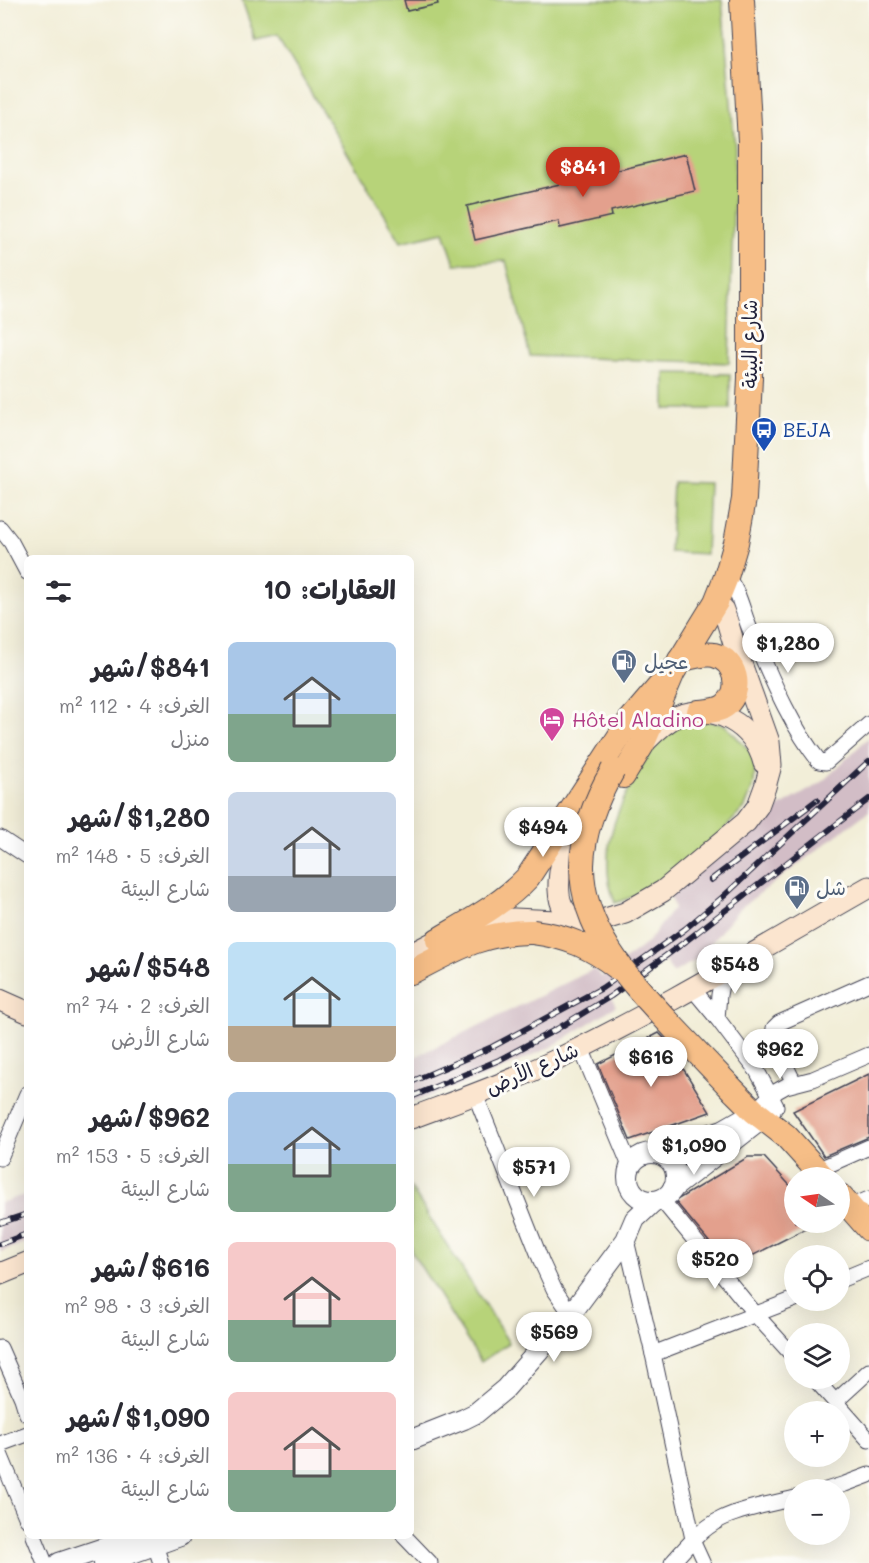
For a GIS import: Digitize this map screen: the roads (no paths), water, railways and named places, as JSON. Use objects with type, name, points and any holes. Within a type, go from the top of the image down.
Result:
[{"type":"main road","name":"شارع البيئة","points":[[742,0],[750,142],[750,378],[744,499],[736,543],[716,602],[601,791],[591,817],[582,866],[584,888],[590,910],[612,954],[630,979],[740,1086],[766,1107],[786,1136],[815,1167]]},
{"type":"main road","points":[[438,940],[492,921],[514,919],[584,922],[602,920],[625,913],[663,891],[746,822],[758,806],[765,787],[771,765],[769,742],[740,675],[723,610],[716,602]]},
{"type":"main road","points":[[673,671],[705,655],[713,655],[722,658],[740,675]]},
{"type":"main road","name":"شارع البيئة","points":[[611,773],[642,745],[673,671]]},
{"type":"main road","points":[[642,745],[661,727],[679,716],[719,710],[726,705],[732,698],[740,675]]},
{"type":"main road","points":[[699,712],[719,714],[729,718],[753,737],[765,766],[765,787]]},
{"type":"main road","name":"شارع البيئة","points":[[611,773],[614,792],[600,829],[596,864],[597,887],[602,906],[621,944],[740,1086]]},
{"type":"main road","points":[[584,922],[568,914],[563,907],[560,886],[563,858],[578,812],[611,773]]},
{"type":"main road","points":[[414,952],[498,904],[515,890],[528,877],[611,773]]},
{"type":"main road","name":"شارع الأرض","points":[[414,1117],[476,1094],[581,1048],[869,887]]},
{"type":"main road","points":[[414,971],[476,940],[512,932],[533,932],[569,939],[600,956],[630,979]]},
{"type":"main road","points":[[0,1000],[24,1011]]},
{"type":"main road","points":[[853,1201],[869,1229]]},
{"type":"main road","points":[[0,1274],[24,1264]]},
{"type":"street","points":[[0,528],[11,542],[24,566]]},
{"type":"street","points":[[726,578],[733,584],[746,620],[792,720],[819,761],[826,762],[869,723]]},
{"type":"street","points":[[740,675],[769,673]]},
{"type":"street","points":[[0,838],[24,854]]},
{"type":"street","points":[[717,1018],[724,969]]},
{"type":"street","points":[[794,1083],[773,1040],[774,1028],[779,1023],[869,983]]},
{"type":"street","points":[[692,988],[757,1071],[766,1107]]},
{"type":"street","points":[[581,1048],[630,1166]]},
{"type":"street","points":[[635,1219],[627,1178],[630,1166],[636,1159],[644,1154],[654,1153],[723,1130],[813,1079],[869,1055]]},
{"type":"street","points":[[414,1439],[464,1419],[488,1404],[505,1389],[571,1314],[626,1240],[635,1219],[766,1107],[777,1091],[794,1083],[813,1079]]},
{"type":"street","points":[[476,1094],[542,1263],[554,1289],[571,1314]]},
{"type":"street","points":[[0,1158],[24,1101]]},
{"type":"street","points":[[833,1167],[869,1147]]},
{"type":"street","points":[[631,1190],[640,1199],[663,1196],[676,1179],[675,1170],[670,1161],[663,1155],[654,1153]]},
{"type":"street","points":[[663,1196],[756,1315],[784,1346]]},
{"type":"street","points":[[626,1240],[654,1354],[693,1539],[704,1563]]},
{"type":"street","points":[[850,1276],[869,1268]]},
{"type":"street","points":[[654,1354],[784,1304]]},
{"type":"street","points":[[0,1348],[24,1397]]},
{"type":"street","points":[[836,1401],[869,1371]]},
{"type":"street","points":[[824,1389],[834,1401]]},
{"type":"street","points":[[850,1419],[869,1440]]},
{"type":"street","points":[[0,1444],[24,1435]]},
{"type":"street","points":[[0,1454],[24,1512]]},
{"type":"street","points":[[850,1482],[869,1475]]},
{"type":"street","points":[[672,1563],[693,1539],[720,1520],[737,1513],[784,1501]]},
{"type":"street","points":[[35,1539],[45,1563]]},
{"type":"street","points":[[104,1563],[173,1539]]},
{"type":"street","points":[[407,1539],[430,1563]]},
{"type":"street","points":[[59,1563],[152,1548]]},
{"type":"railway","points":[[414,1081],[492,1047],[602,988],[685,929],[724,896],[869,761]]},
{"type":"railway","points":[[414,1096],[499,1060],[557,1029],[611,996],[686,941],[869,799]]},
{"type":"railway","points":[[711,880],[817,800]]},
{"type":"railway","points":[[0,1223],[24,1215]]},
{"type":"railway","points":[[0,1244],[24,1235]]},
{"type":"place","name":"BEJA","points":[[764,453]]},
{"type":"place","name":"عجيل","points":[[624,685]]},
{"type":"place","name":"Hôtel Aladino","points":[[552,743]]},
{"type":"place","name":"شل","points":[[797,911]]}]
